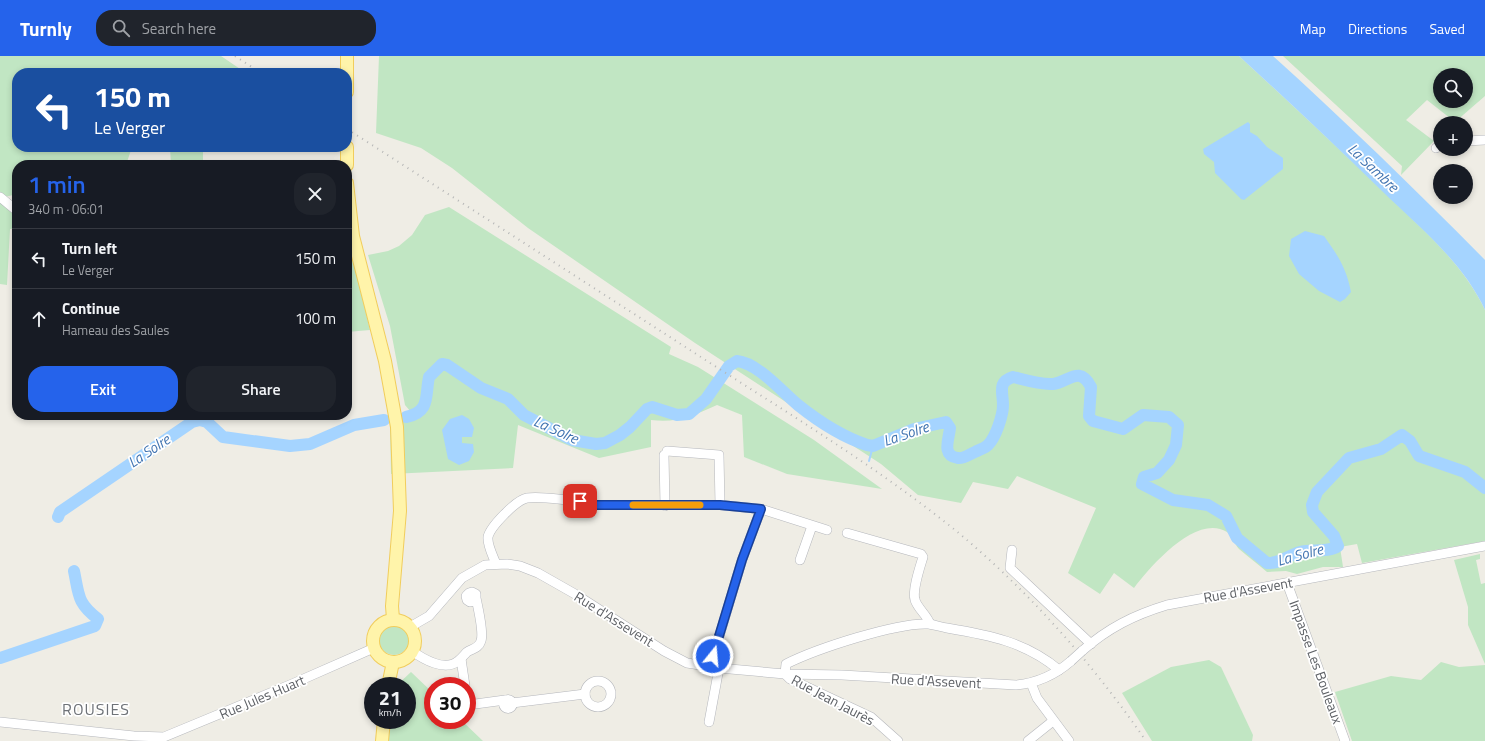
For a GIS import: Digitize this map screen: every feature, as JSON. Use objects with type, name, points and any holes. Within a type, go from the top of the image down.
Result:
[{"type":"main road","points":[[347,56],[347,68]]},
{"type":"main road","points":[[352,227],[385,361],[397,427],[400,511],[392,606],[394,619]]},
{"type":"main road","points":[[394,619],[401,620],[410,627],[415,640],[412,652],[403,660],[393,662],[382,658],[374,648],[372,638],[377,628],[383,622],[394,619]]},
{"type":"main road","points":[[390,677],[393,662]]},
{"type":"main road","points":[[382,741],[383,729]]},
{"type":"street","points":[[1473,141],[1485,140]]},
{"type":"street","points":[[0,197],[12,207]]},
{"type":"street","points":[[665,506],[666,453],[719,455],[720,505]]},
{"type":"street","points":[[496,564],[488,538],[490,532],[513,505],[527,498],[580,501],[594,505],[720,505],[761,509],[827,530]]},
{"type":"street","points":[[708,722],[714,668],[742,560],[761,509]]},
{"type":"street","points":[[800,560],[812,526]]},
{"type":"street","points":[[847,533],[921,554],[923,557],[915,592],[916,601],[928,617],[930,624]]},
{"type":"street","name":"Rue d'Assevent","points":[[410,627],[429,616],[462,578],[475,570],[496,564],[520,566],[538,573],[578,596],[681,661],[714,668],[785,674],[842,675],[1000,685],[1031,684],[1059,670],[1090,644],[1124,621],[1156,608],[1187,600],[1485,546]]},
{"type":"street","points":[[1012,550],[1010,568],[1090,644]]},
{"type":"street","name":"Impasse Les Bouleaux","points":[[1287,583],[1345,741]]},
{"type":"street","points":[[412,652],[423,660],[438,664],[454,663],[479,645],[482,640],[476,598]]},
{"type":"street","points":[[785,674],[786,664],[799,657],[877,633],[916,625],[930,624],[997,637],[1012,642],[1040,655],[1059,670]]},
{"type":"street","name":"Rue Jules Huart","points":[[0,722],[147,739],[169,736],[374,648]]},
{"type":"street","points":[[461,658],[464,677]]},
{"type":"street","name":"Rue Jean Jaurès","points":[[785,674],[801,685],[871,717],[898,741]]},
{"type":"street","points":[[1031,684],[1037,698],[1069,741]]},
{"type":"street","points":[[476,704],[585,694]]},
{"type":"street","points":[[1028,741],[1053,720]]},
{"type":"green space","points":[[0,56],[221,56],[239,68],[12,68],[12,152],[130,152],[128,160],[12,160],[12,195],[5,197],[12,205],[12,229],[10,229],[7,285],[0,284]]},
{"type":"green space","points":[[379,56],[1239,56],[1413,219],[1440,247],[1465,277],[1485,310],[1485,541],[1362,563],[1357,544],[1340,547],[1343,567],[1323,567],[1297,574],[1286,571],[1267,572],[1239,549],[1227,532],[1215,528],[1202,530],[1188,536],[1175,545],[1162,556],[1134,588],[1114,573],[1100,594],[1068,573],[1096,508],[1017,476],[1008,489],[973,482],[961,503],[918,495],[881,464],[695,343],[528,228],[452,168],[421,148],[376,133]]},
{"type":"green space","points":[[1283,56],[1485,56],[1485,96],[1473,106],[1473,68],[1433,68],[1433,105],[1427,100],[1406,120],[1433,140],[1433,142],[1401,175],[1402,166]]},
{"type":"green space","points":[[1437,108],[1471,108],[1462,116],[1447,116]]},
{"type":"green space","points":[[170,152],[203,152],[203,160],[171,160]]},
{"type":"green space","points":[[449,207],[671,347],[669,354],[698,367],[814,440],[882,489],[787,474],[744,457],[742,415],[717,405],[685,418],[661,421],[651,420],[651,447],[599,458],[518,425],[513,468],[391,474],[390,422],[416,418],[405,405],[390,326],[368,255],[388,251],[399,246],[412,235],[425,215]]},
{"type":"green space","points":[[352,253],[370,330],[352,332]]},
{"type":"green space","points":[[1480,554],[1480,559],[1476,560],[1481,584],[1485,583],[1485,664],[1468,625],[1468,607],[1454,560]]},
{"type":"green space","points":[[394,625],[405,629],[409,640],[405,651],[394,655],[383,651],[379,640],[383,629]]},
{"type":"green space","points":[[1209,660],[1221,667],[1253,735],[1252,741],[1152,741],[1122,693],[1171,667]]},
{"type":"green space","points":[[1441,662],[1459,667],[1485,665],[1485,741],[1352,741],[1335,692],[1391,676],[1421,680]]},
{"type":"green space","points":[[411,672],[424,684],[424,729],[470,729],[483,741],[388,741],[389,729],[416,729],[416,677],[406,677]]},
{"type":"water","name":"La Sambre","points":[[1239,56],[1273,56],[1380,156],[1485,260],[1485,310],[1465,276],[1439,246]]},
{"type":"water","points":[[1248,122],[1250,124],[1250,132],[1257,136],[1267,147],[1283,158],[1283,169],[1244,200],[1241,199],[1215,173],[1214,162],[1204,154],[1203,149]]},
{"type":"water","points":[[1305,231],[1324,236],[1341,262],[1347,276],[1351,292],[1340,302],[1319,291],[1299,274],[1289,256],[1291,239]]},
{"type":"water","points":[[462,415],[469,419],[474,428],[472,437],[462,437],[462,443],[473,444],[474,452],[469,461],[459,465],[448,459],[442,430],[450,419]]},
{"type":"waterway","name":"La Solre","points":[[406,417],[414,415],[423,407],[427,396],[429,377],[442,364],[447,365],[481,388],[508,399],[524,415],[572,440],[596,444],[605,443],[620,435],[647,409],[652,407],[677,415],[689,414],[706,399],[729,366],[737,361],[745,363],[761,372],[798,405],[822,423],[849,438],[867,445],[873,446],[914,429],[946,422],[950,428],[947,446],[949,454],[953,457],[960,458],[984,448],[991,441],[1002,414],[1002,388],[1008,379],[1013,377],[1038,383],[1053,384],[1073,376],[1078,376],[1087,380],[1091,387],[1089,416],[1093,421],[1123,429],[1143,415],[1169,417],[1178,425],[1176,445],[1169,460],[1157,473],[1144,477],[1142,484],[1173,500],[1208,505],[1226,516],[1237,538],[1267,563],[1280,561],[1300,552],[1325,550],[1338,546],[1334,536],[1313,512],[1312,505],[1317,492],[1349,458],[1381,449],[1402,435],[1410,441],[1419,456],[1465,472],[1485,488]]},
{"type":"waterway","name":"La Solre","points":[[58,517],[60,512],[192,422],[200,420],[207,422],[223,437],[290,446],[310,444],[354,425],[384,420]]},
{"type":"waterway","points":[[869,461],[873,446]]},
{"type":"waterway","name":"La Solre","points":[[0,658],[95,626],[98,619],[82,603],[78,593],[74,571]]},
{"type":"railway","points":[[235,56],[253,68]]},
{"type":"railway","points":[[352,132],[825,437],[923,505],[982,553],[1034,603],[1104,684],[1146,741]]},
{"type":"slow traffic","points":[[633,505],[700,505]]},
{"type":"district","name":"ROUSIES","points":[[96,709]]},
{"type":"route","points":[[580,501],[594,505],[720,505],[761,509],[742,560],[713,656]]}]
